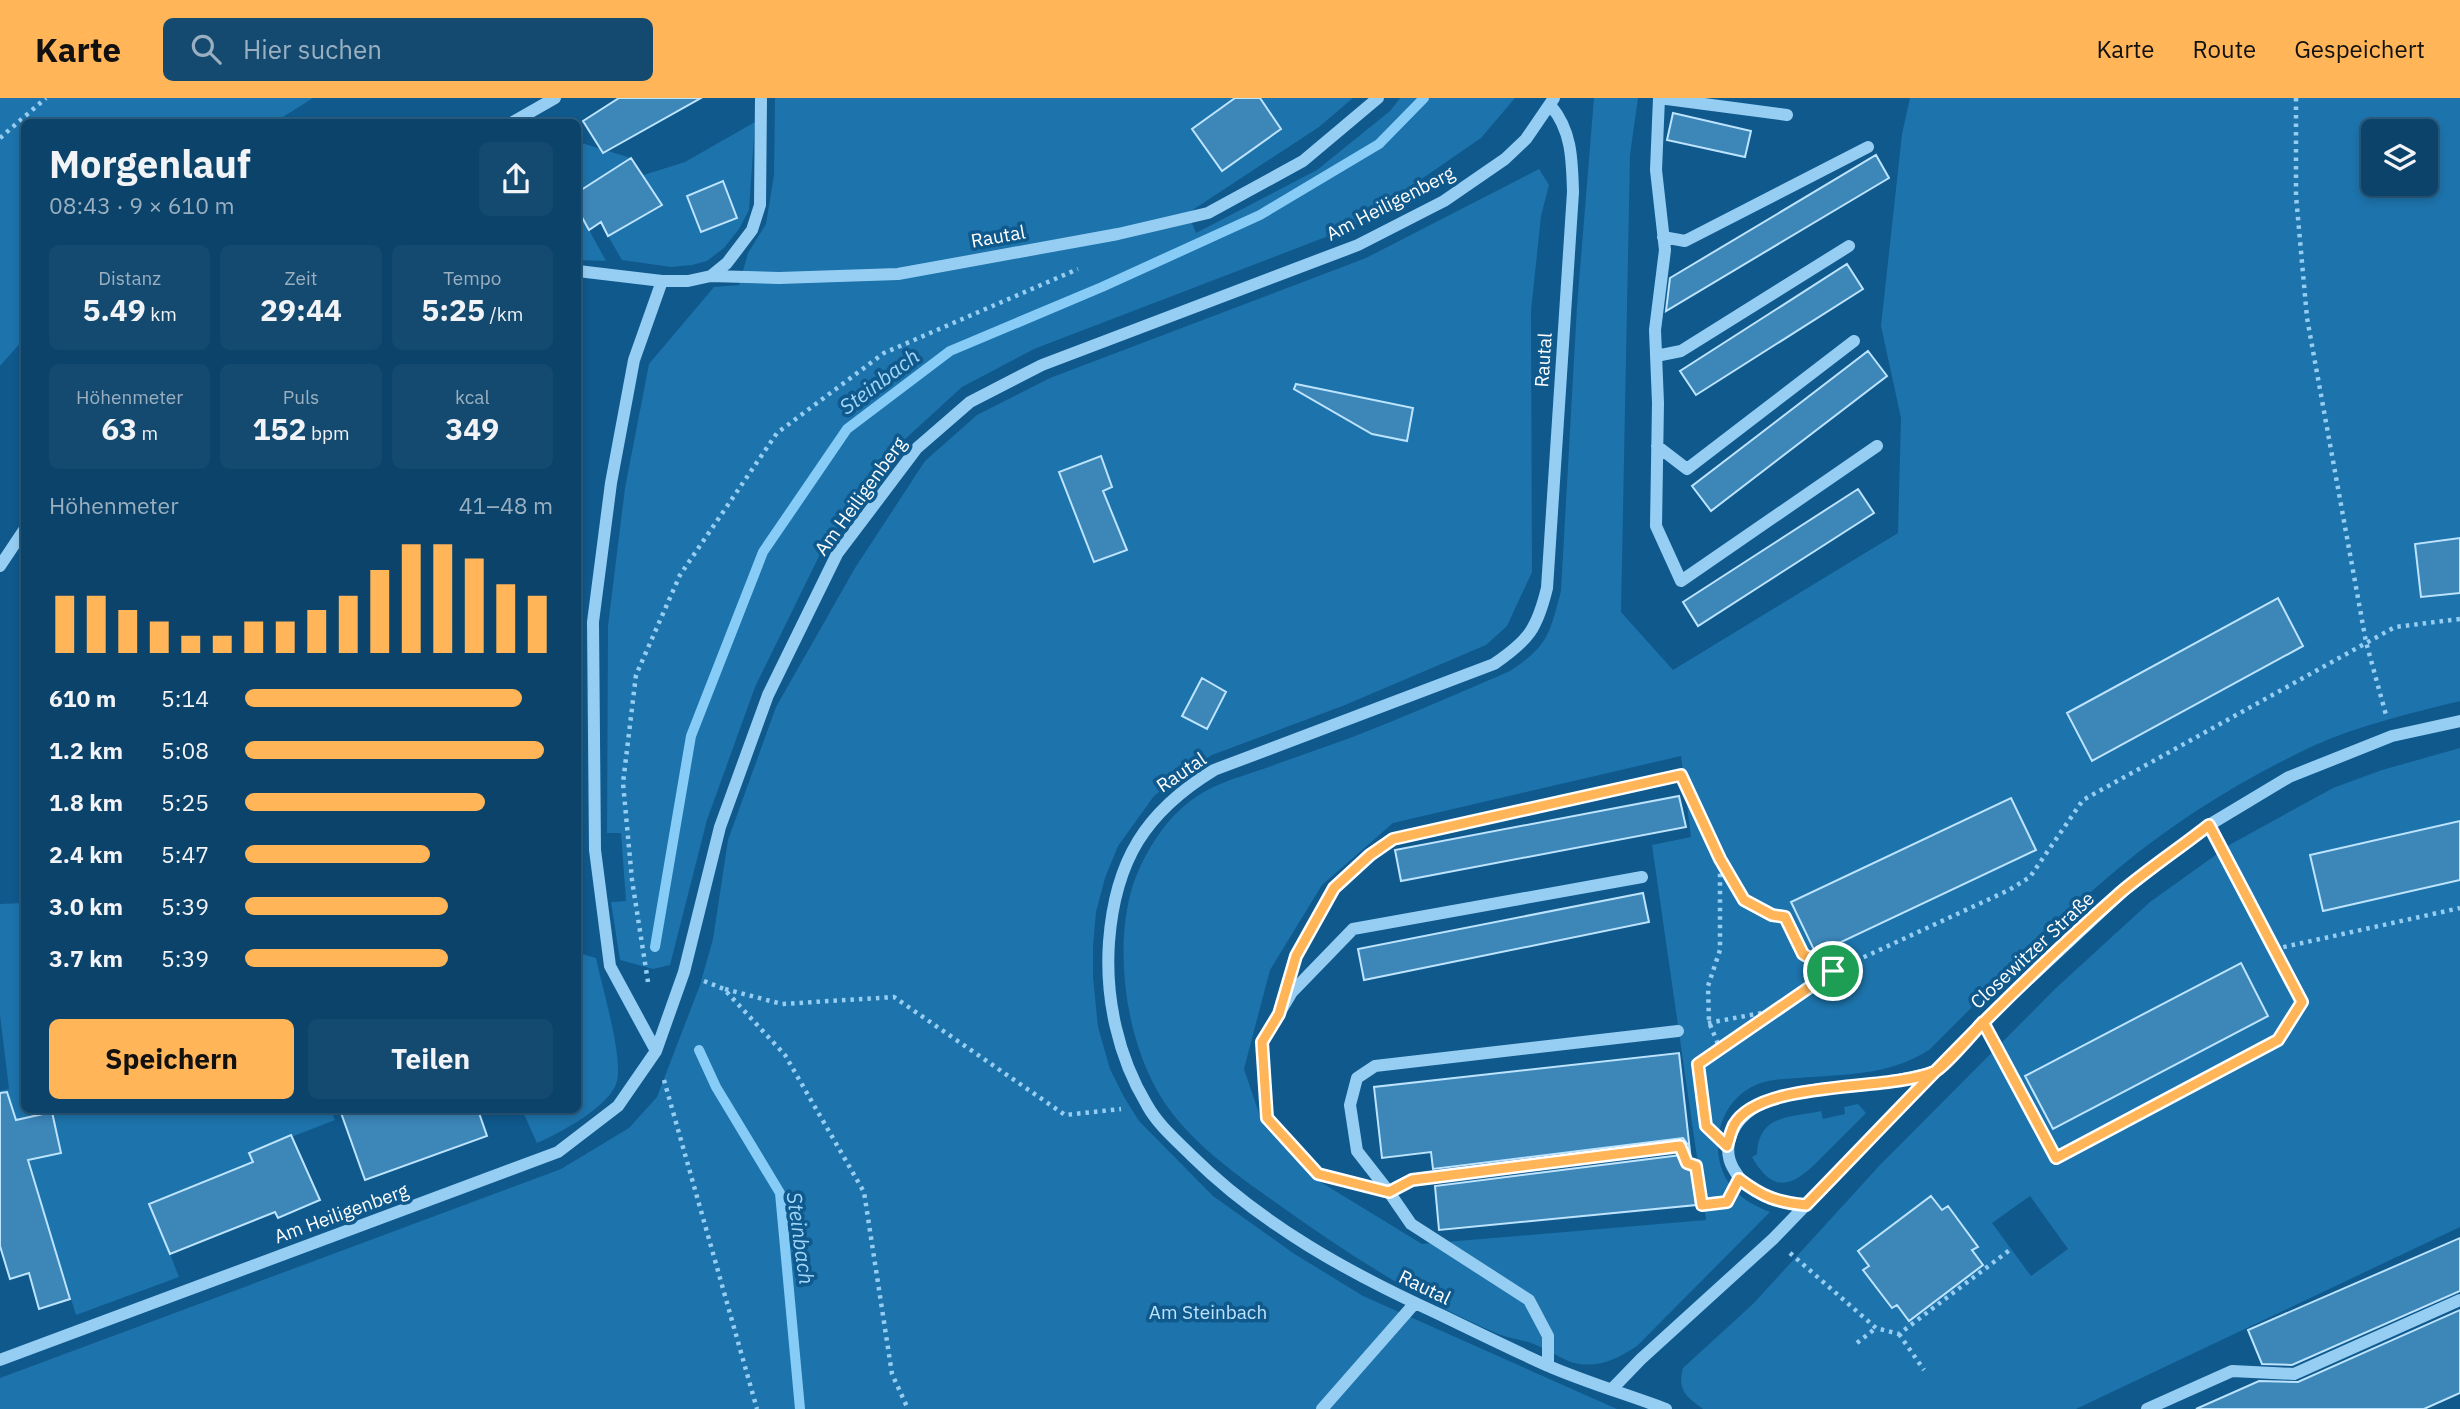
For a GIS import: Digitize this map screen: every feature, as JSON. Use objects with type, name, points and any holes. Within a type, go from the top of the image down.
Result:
[{"type":"street","points":[[518,119],[555,98]]},
{"type":"street","points":[[581,271],[662,281],[688,281],[711,276],[727,263],[752,230],[760,205],[761,98]]},
{"type":"street","name":"Rautal","points":[[711,276],[779,278],[898,274],[1118,234],[1208,213],[1303,161],[1378,98]]},
{"type":"street","points":[[1787,115],[1659,98],[1656,170],[1665,250],[1655,330],[1656,526],[1681,582],[1877,446]]},
{"type":"street","name":"Rautal","points":[[1552,102],[1568,136],[1573,160],[1573,191],[1547,588],[1542,610],[1532,631],[1517,648],[1494,664],[1214,770],[1185,788],[1164,806],[1131,853],[1119,883],[1111,915],[1109,977],[1115,1024],[1126,1063],[1147,1106],[1162,1126],[1220,1184],[1299,1240],[1367,1280],[1548,1366],[1666,1409]]},
{"type":"street","name":"Am Heiligenberg","points":[[1,1355],[558,1152],[618,1106],[656,1051],[684,972],[720,827],[768,695],[837,554],[917,448],[970,402],[1042,365],[1358,245],[1444,201],[1505,159],[1526,139],[1552,102]]},
{"type":"street","points":[[1663,237],[1685,241],[1868,146]]},
{"type":"street","points":[[1656,356],[1681,351],[1849,246]]},
{"type":"street","points":[[656,1051],[610,966],[595,849],[593,636],[611,483],[634,360],[662,281]]},
{"type":"street","points":[[1657,446],[1687,468],[1854,341]]},
{"type":"street","points":[[0,566],[21,534]]},
{"type":"street","name":"Closewitzer Straße","points":[[1612,1389],[1641,1359],[1773,1239],[1983,1022],[2122,892],[2209,825],[2289,777],[2392,736],[2460,720]]},
{"type":"street","points":[[1279,1014],[1296,956],[1334,888],[1370,855],[1393,839],[1681,775]]},
{"type":"street","points":[[1642,877],[1353,929],[1292,992],[1262,1042],[1267,1118],[1318,1174],[1389,1192],[1412,1180],[1680,1146]]},
{"type":"street","points":[[1548,1366],[1548,1336],[1529,1300],[1411,1224],[1357,1151],[1350,1105],[1357,1079],[1376,1066],[1678,1031]]},
{"type":"street","points":[[1806,1205],[1777,1202],[1758,1194],[1739,1179],[1730,1163],[1727,1146],[1734,1124],[1751,1108],[1773,1098],[1936,1072]]},
{"type":"street","points":[[2147,1409],[2232,1371],[2294,1374],[2460,1300]]},
{"type":"street","points":[[1322,1409],[1415,1303]]},
{"type":"path","points":[[22,119],[46,98]]},
{"type":"path","points":[[2296,98],[2296,196],[2307,318],[2366,642],[2383,704]]},
{"type":"path","points":[[0,138],[21,120]]},
{"type":"path","points":[[648,987],[632,880],[623,783],[636,675],[680,575],[777,433],[884,353],[1084,266]]},
{"type":"path","points":[[1727,1146],[1706,1126],[1698,1064],[1833,971],[2009,890],[2030,877],[2083,800],[2395,627],[2460,619]]},
{"type":"path","points":[[1681,775],[1720,859],[1744,900],[1772,915],[1785,917],[1803,954],[1833,971]]},
{"type":"path","points":[[1983,1022],[2056,1158],[2278,1040],[2302,1002],[2209,825]]},
{"type":"path","points":[[1720,859],[1720,950],[1708,986],[1709,1023],[1720,1049]]},
{"type":"path","points":[[2275,949],[2460,908]]},
{"type":"path","points":[[684,972],[724,989],[782,1004],[894,998],[1065,1115],[1147,1106]]},
{"type":"path","points":[[724,989],[785,1055],[864,1192],[892,1374],[908,1409]]},
{"type":"path","points":[[1678,1031],[1776,1010]]},
{"type":"path","points":[[656,1051],[757,1409]]},
{"type":"path","points":[[1680,1146],[1687,1163],[1696,1166],[1702,1205],[1727,1202],[1739,1179]]},
{"type":"path","points":[[1773,1239],[1876,1328],[1899,1334],[1924,1370]]},
{"type":"path","points":[[1899,1334],[2011,1249]]},
{"type":"path","points":[[1857,1343],[1876,1328]]},
{"type":"green space","points":[[0,98],[313,98],[280,119],[21,119],[21,342],[0,366]]},
{"type":"green space","points":[[775,98],[1353,98],[1319,127],[1188,213],[1196,233],[1317,170],[1390,111],[1400,98],[1515,98],[1481,138],[1352,227],[1034,349],[962,387],[903,441],[824,546],[755,687],[707,820],[670,965],[653,969],[620,960],[611,902],[626,901],[621,833],[607,833],[608,626],[625,488],[649,364],[714,287],[739,285],[748,253],[766,224],[774,175]]},
{"type":"green space","points":[[1594,98],[1638,98],[1630,155],[1621,612],[1673,670],[1898,533],[1901,418],[1881,326],[1902,134],[1910,98],[2460,98],[2460,538],[2415,544],[2421,597],[2460,593],[2460,701],[2367,726],[2313,746],[2237,786],[2189,816],[2142,849],[2095,888],[1929,1050],[1914,1059],[1866,1072],[1771,1080],[1743,1093],[1725,1115],[1720,1129],[1719,1159],[1723,1173],[1735,1191],[1749,1202],[1770,1212],[1637,1346],[1610,1361],[1587,1365],[1560,1357],[1534,1344],[1498,1334],[1411,1290],[1301,1221],[1220,1161],[1183,1126],[1157,1090],[1144,1064],[1135,1035],[1124,974],[1126,915],[1132,888],[1154,841],[1179,810],[1213,787],[1350,738],[1510,671],[1533,654],[1546,638],[1561,591],[1577,306]],"holes":[[[2278,599],[2303,646],[2093,761]],[[1681,756],[1691,837],[1652,845],[1706,1220],[1422,1244],[1314,1178],[1263,1125],[1244,1069],[1270,970],[1322,885],[1393,823]],[[2011,798],[2035,850],[1816,954]]]},
{"type":"green space","points":[[755,122],[749,210],[739,229],[724,248],[707,261],[692,265],[671,267],[622,260],[608,236],[655,209],[637,177],[685,162]],"holes":[[[722,181],[737,218],[702,232],[687,196]]]},
{"type":"green space","points":[[581,143],[631,158],[581,190]]},
{"type":"green space","name":"Am Steinbach","points":[[1539,169],[1549,185],[1541,216],[1531,311],[1532,572],[1507,626],[1486,645],[1345,705],[1212,755],[1180,775],[1154,796],[1118,846],[1105,878],[1096,912],[1093,977],[1098,1027],[1110,1069],[1124,1097],[1139,1121],[1213,1196],[1293,1253],[1363,1296],[1617,1409],[0,1409],[0,1378],[561,1169],[629,1128],[657,1097],[700,985],[713,939],[728,840],[776,707],[855,568],[925,461],[977,415],[1050,378],[1366,258]]},
{"type":"green space","points":[[581,215],[606,261],[581,260]]},
{"type":"green space","points":[[2460,748],[2460,821],[2310,855],[2324,911],[2460,880],[2460,1227],[2076,1409],[1703,1409],[1688,1397],[1681,1382],[1683,1368],[1754,1303],[1880,1165],[2056,988],[2150,902],[2231,844],[2333,788],[2382,770]],"holes":[[[2240,963],[2268,1016],[2053,1128],[2026,1076]],[[1931,1196],[1942,1210],[1948,1207],[1978,1246],[1972,1250],[1983,1265],[1909,1321],[1897,1305],[1892,1308],[1864,1271],[1869,1266],[1858,1251]],[[2030,1196],[2068,1249],[2031,1276],[1992,1223]]]},
{"type":"green space","points":[[21,903],[21,1113],[332,1113],[335,1120],[250,1153],[254,1163],[150,1203],[179,1277],[76,1315],[39,1196],[0,1124],[0,1091],[9,1089],[0,1015],[0,904]]},
{"type":"green space","points":[[581,954],[596,958],[615,1039],[617,1081],[613,1090],[595,1109],[571,1126],[537,1143],[523,1113],[581,1113]]},
{"type":"green space","points":[[1858,1104],[1866,1113],[1798,1178],[1780,1183],[1770,1179],[1752,1157],[1757,1154],[1763,1131],[1778,1120],[1821,1111],[1823,1119],[1845,1114],[1844,1107]]},
{"type":"building","points":[[619,98],[701,98],[603,153],[583,121]]},
{"type":"building","points":[[1235,98],[1260,98],[1281,129],[1222,171],[1192,129]]},
{"type":"building","points":[[1673,113],[1751,131],[1745,157],[1667,140]]},
{"type":"building","points":[[1876,155],[1889,178],[1666,311],[1670,278]]},
{"type":"building","points":[[631,158],[662,205],[608,236],[601,222],[589,230],[581,215],[581,190]]},
{"type":"building","points":[[723,181],[737,218],[701,232],[687,196]]},
{"type":"building","points":[[1847,264],[1863,289],[1696,395],[1680,371]]},
{"type":"building","points":[[1868,351],[1887,376],[1711,511],[1692,486]]},
{"type":"building","points":[[1296,384],[1413,408],[1407,441],[1372,434],[1294,389]]},
{"type":"building","points":[[1101,456],[1112,487],[1103,491],[1127,550],[1094,562],[1059,472]]},
{"type":"building","points":[[1858,489],[1874,513],[1698,626],[1683,602]]},
{"type":"building","points":[[2460,538],[2460,593],[2421,597],[2415,544]]},
{"type":"building","points":[[2278,598],[2303,646],[2092,761],[2067,713]]},
{"type":"building","points":[[1202,678],[1226,692],[1207,729],[1182,716]]},
{"type":"building","points":[[1679,796],[1686,827],[1401,881],[1395,850]]},
{"type":"building","points":[[2011,798],[2036,850],[1816,954],[1791,902]]},
{"type":"building","points":[[2460,821],[2460,880],[2323,911],[2310,855]]},
{"type":"building","points":[[1643,893],[1649,922],[1364,980],[1358,949]]},
{"type":"building","points":[[2241,963],[2268,1016],[2053,1129],[2025,1076]]},
{"type":"building","points":[[1679,1053],[1696,1205],[1439,1230],[1435,1186],[1681,1155],[1689,1146],[1683,1138],[1433,1169],[1431,1152],[1382,1158],[1374,1087]]},
{"type":"building","points":[[7,1092],[16,1120],[52,1113],[61,1153],[28,1160],[70,1299],[39,1309],[29,1273],[10,1279],[0,1246],[0,1093]]},
{"type":"building","points":[[341,1113],[479,1113],[487,1136],[365,1180]]},
{"type":"building","points":[[291,1135],[320,1200],[278,1218],[275,1212],[170,1254],[149,1204],[253,1162],[249,1153]]},
{"type":"building","points":[[1931,1196],[1942,1210],[1948,1206],[1978,1247],[1972,1250],[1983,1265],[1909,1321],[1897,1305],[1892,1308],[1863,1270],[1869,1266],[1858,1251]]},
{"type":"building","points":[[2460,1238],[2460,1291],[2292,1365],[2262,1364],[2248,1330]]},
{"type":"building","points":[[2460,1310],[2460,1393],[2424,1409],[2196,1409],[2259,1381],[2298,1382]]},
{"type":"waterway","name":"Steinbach","points":[[655,947],[691,736],[763,552],[847,429],[950,351],[1102,287],[1260,215],[1379,144],[1424,98]]},
{"type":"waterway","name":"Steinbach","points":[[699,1050],[716,1087],[780,1193],[800,1409]]},
{"type":"route","points":[[1833,971],[1698,1064],[1706,1126],[1727,1146],[1734,1124],[1751,1108],[1773,1098],[1936,1072],[1983,1022],[2056,1158],[2278,1040],[2302,1002],[2209,825],[2122,892],[1983,1022],[1936,1072],[1806,1205],[1777,1202],[1758,1194],[1739,1179],[1727,1202],[1702,1205],[1696,1166],[1687,1163],[1680,1146],[1412,1180],[1389,1192],[1318,1174],[1267,1118],[1262,1042],[1279,1014],[1296,956],[1334,888],[1370,855],[1393,839],[1681,775],[1720,859],[1744,900],[1772,915],[1785,917],[1803,954],[1833,971]]}]
